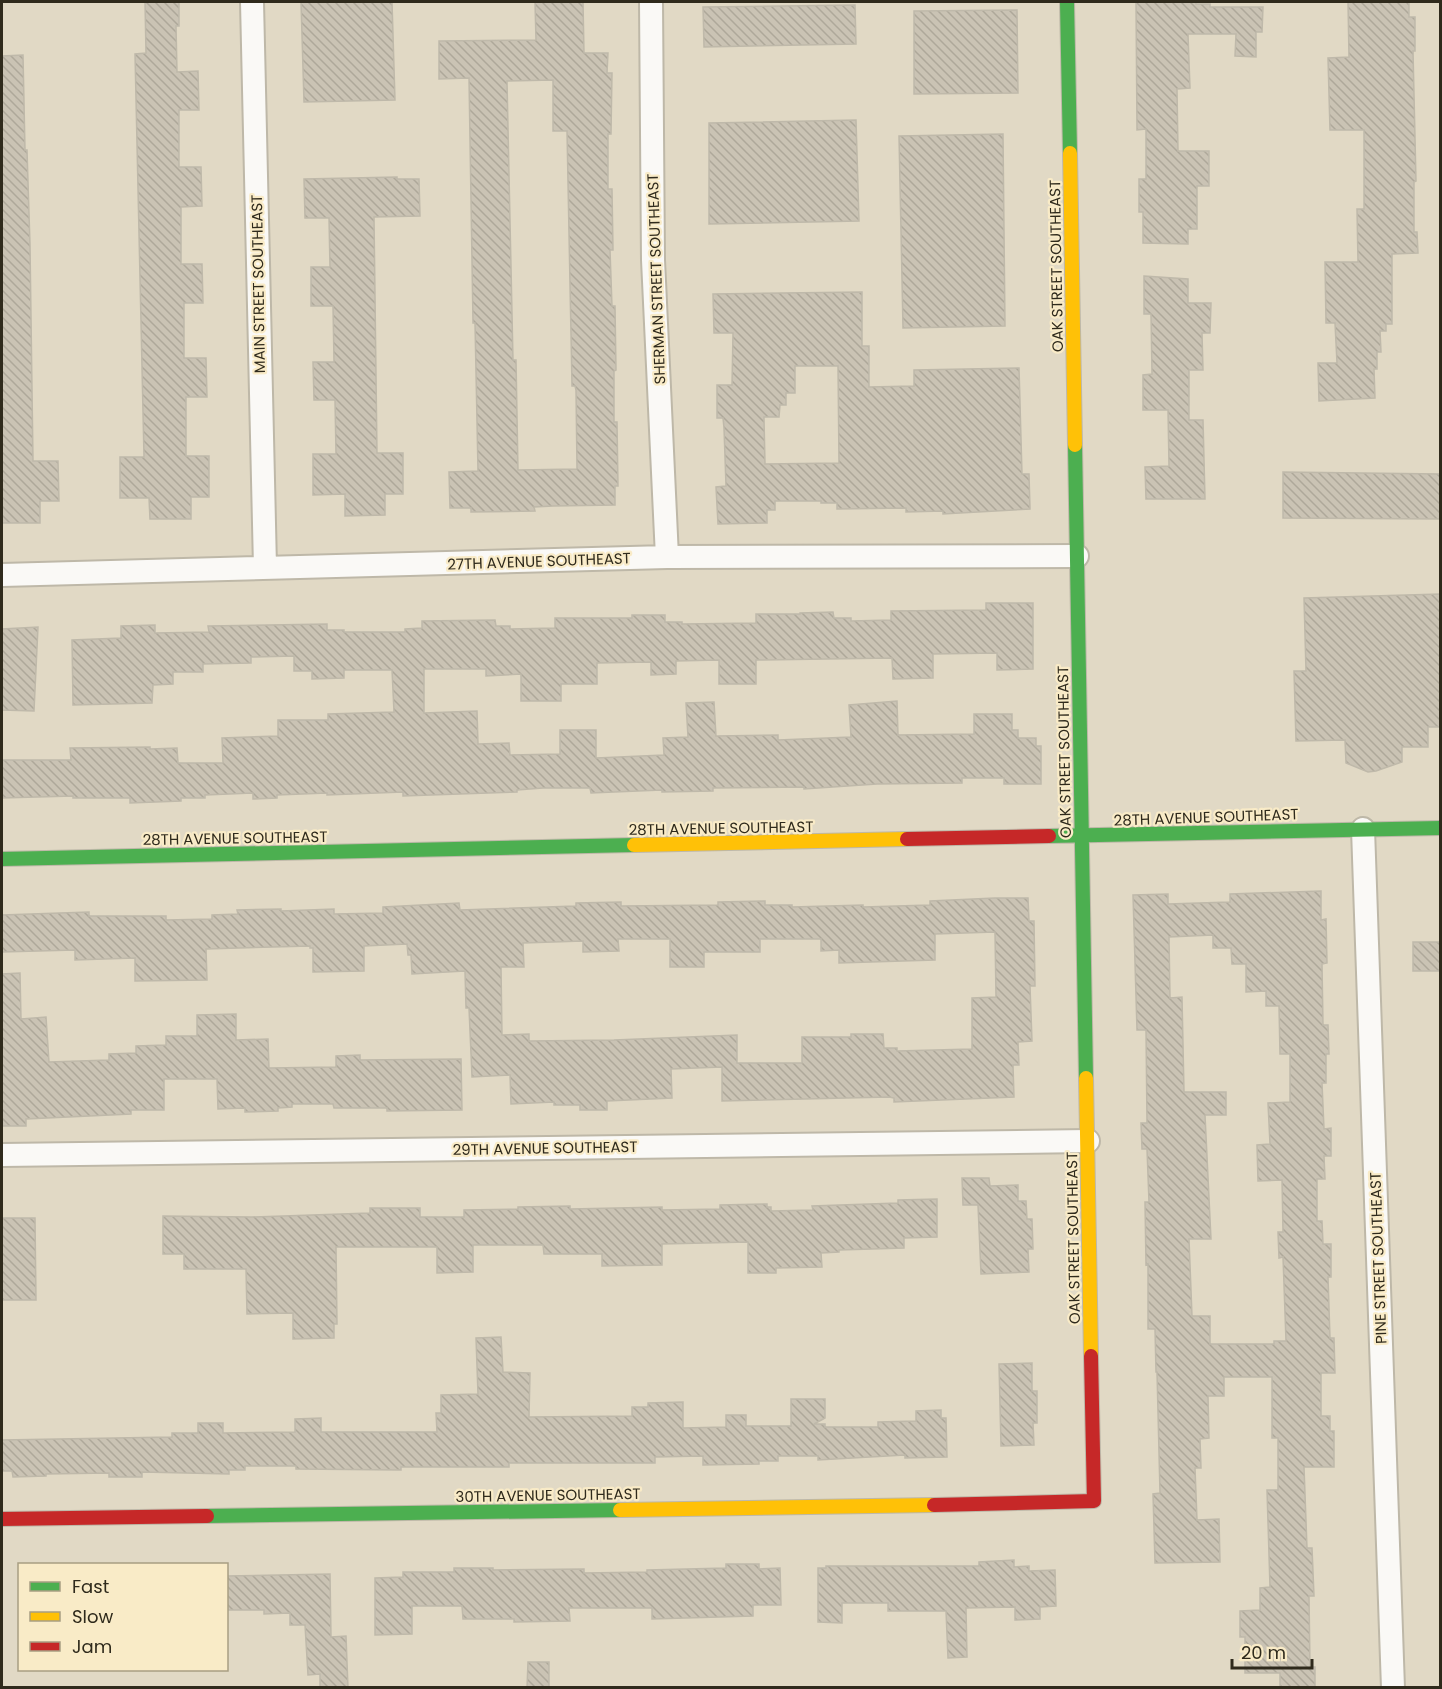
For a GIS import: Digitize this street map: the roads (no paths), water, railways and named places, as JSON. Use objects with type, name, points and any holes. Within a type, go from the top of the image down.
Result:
[{"type":"street","name":"MAIN STREET SOUTHEAST","points":[[252,2],[265,567]]},
{"type":"street","name":"SHERMAN STREET SOUTHEAST","points":[[651,2],[653,260],[668,557]]},
{"type":"street","name":"OAK STREET SOUTHEAST","points":[[1067,2],[1094,1502]]},
{"type":"street","name":"27TH AVENUE SOUTHEAST","points":[[2,575],[668,557],[1077,556]]},
{"type":"street","name":"28TH AVENUE SOUTHEAST","points":[[2,859],[1440,828]]},
{"type":"street","name":"PINE STREET SOUTHEAST","points":[[1363,829],[1393,1688]]},
{"type":"street","name":"29TH AVENUE SOUTHEAST","points":[[2,1155],[1088,1142]]},
{"type":"street","name":"30TH AVENUE SOUTHEAST","points":[[2,1519],[1094,1502]]}]
